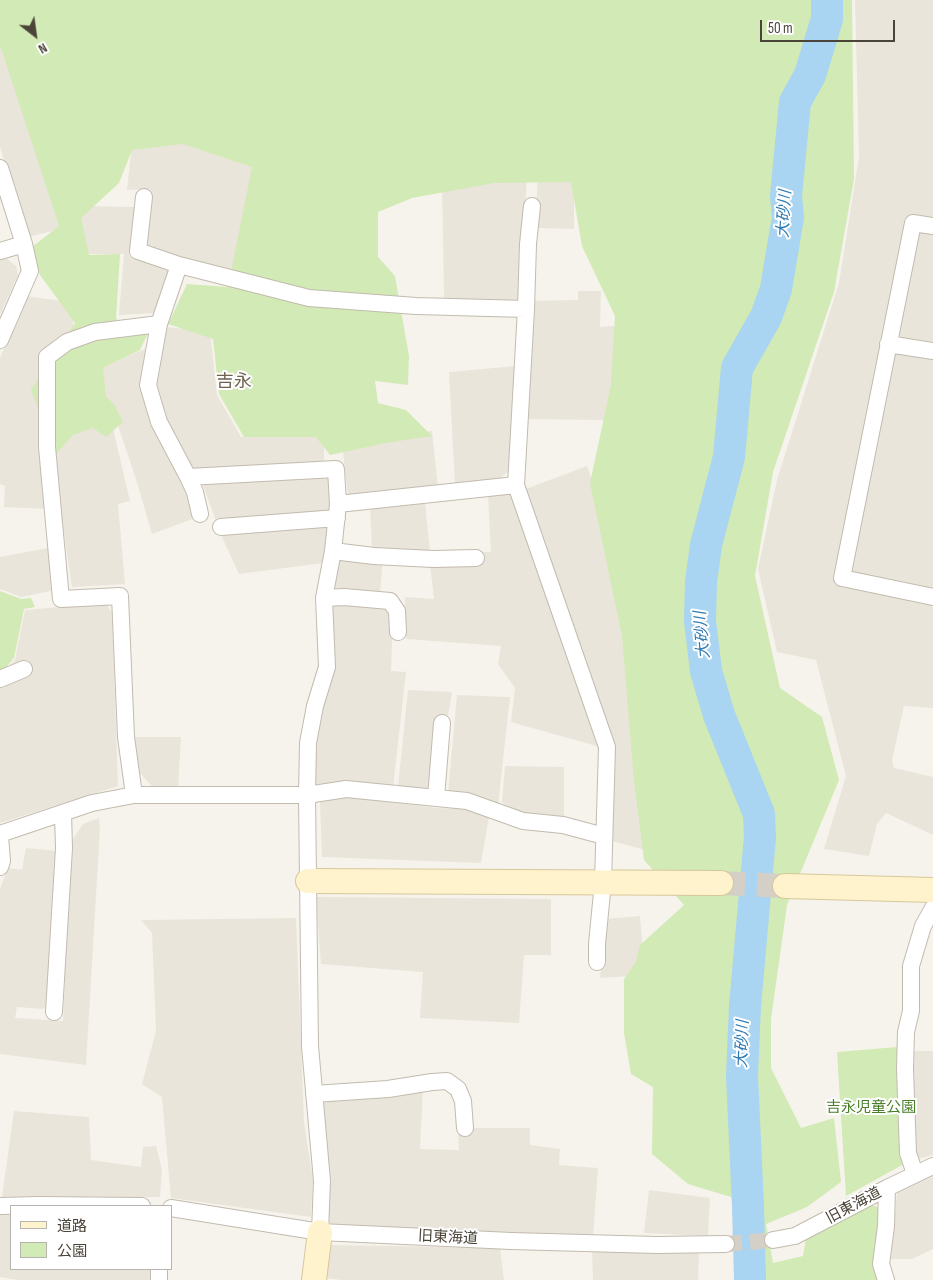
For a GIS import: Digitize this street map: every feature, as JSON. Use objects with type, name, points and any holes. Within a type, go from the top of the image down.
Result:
[{"type":"street","points":[[0,168],[24,244],[30,271],[0,340]]},
{"type":"street","points":[[144,197],[138,251],[179,265],[309,298],[416,306],[526,309]]},
{"type":"street","points":[[532,206],[528,244],[516,485],[607,747],[603,882],[597,962]]},
{"type":"street","points":[[933,226],[913,223],[842,578],[933,597]]},
{"type":"street","points":[[0,251],[24,244]]},
{"type":"street","points":[[179,265],[159,324],[148,385],[159,422],[195,492],[200,514]]},
{"type":"street","points":[[134,795],[126,737],[120,596],[61,599],[47,447],[47,356],[67,342],[95,332],[159,324]]},
{"type":"street","points":[[888,344],[933,351]]},
{"type":"street","points":[[188,477],[336,469],[338,511],[324,598],[327,667],[315,706],[308,743],[310,1046],[322,1181],[320,1232],[314,1280]]},
{"type":"street","points":[[221,527],[516,485]]},
{"type":"street","points":[[333,551],[374,556],[433,559],[476,558]]},
{"type":"street","points":[[324,598],[344,596],[390,601],[397,612],[398,632]]},
{"type":"street","points":[[0,679],[24,670]]},
{"type":"street","points":[[436,798],[442,723]]},
{"type":"street","points":[[0,867],[2,861],[0,835],[92,804],[134,795],[307,795],[346,789],[467,801],[523,821],[562,825],[604,836]]},
{"type":"street","points":[[54,1012],[64,848],[63,814]]},
{"type":"street","points":[[308,880],[721,883]]},
{"type":"street","points":[[785,886],[933,890]]},
{"type":"street","points":[[915,1174],[908,1153],[905,1069],[906,1032],[911,1011],[911,966],[923,926],[933,908]]},
{"type":"street","points":[[314,1094],[388,1089],[447,1081],[458,1089],[463,1101],[465,1128]]},
{"type":"street","name":"旧東海道","points":[[772,1240],[794,1236],[933,1166]]},
{"type":"street","points":[[886,1280],[881,1264],[886,1226],[887,1188]]},
{"type":"street","name":"旧東海道","points":[[172,1208],[320,1232],[511,1241],[657,1245],[726,1244]]},
{"type":"shaded area","points":[[855,0],[933,0],[933,220],[908,216],[834,582],[933,602],[933,708],[904,706],[892,760],[894,768],[933,777],[933,835],[886,813],[877,824],[869,856],[824,849],[846,776],[816,660],[777,652],[758,569],[777,480],[839,283],[859,157]]},
{"type":"shaded area","points":[[0,35],[60,229],[28,237],[0,147]]},
{"type":"shaded area","points":[[190,142],[254,164],[236,274],[145,249],[150,189],[127,190],[132,143]]},
{"type":"shaded area","points":[[574,171],[574,229],[535,228],[538,174]]},
{"type":"shaded area","points":[[527,177],[520,298],[512,302],[444,298],[442,183]]},
{"type":"shaded area","points":[[86,206],[137,207],[133,257],[167,268],[170,277],[156,313],[119,315],[124,254],[86,254],[77,215]]},
{"type":"shaded area","points":[[923,230],[933,232],[933,345],[902,340],[897,332],[915,237]]},
{"type":"shaded area","points":[[6,258],[16,266],[18,275],[0,315],[0,260]]},
{"type":"shaded area","points":[[578,291],[601,291],[600,327],[628,325],[606,420],[524,419],[530,301],[578,300]]},
{"type":"shaded area","points":[[26,296],[75,303],[72,336],[46,509],[4,507],[5,486],[0,484],[0,358]]},
{"type":"shaded area","points":[[165,327],[210,331],[217,395],[241,437],[312,432],[324,445],[324,464],[191,474],[154,391]]},
{"type":"shaded area","points":[[149,347],[142,385],[190,490],[195,518],[152,534],[111,405],[102,396],[99,369]]},
{"type":"shaded area","points":[[897,350],[933,356],[933,592],[855,576],[849,565],[889,356]]},
{"type":"shaded area","points":[[516,366],[512,467],[498,481],[455,486],[449,372]]},
{"type":"shaded area","points":[[110,416],[130,501],[118,504],[125,584],[72,587],[52,454],[67,432]]},
{"type":"shaded area","points":[[432,431],[438,487],[348,497],[342,442]]},
{"type":"shaded area","points":[[587,466],[608,526],[649,851],[608,840],[614,755],[523,490]]},
{"type":"shaded area","points":[[332,476],[332,511],[217,524],[202,482]]},
{"type":"shaded area","points":[[506,492],[515,499],[600,747],[511,722],[515,688],[498,664],[501,646],[406,639],[405,597],[434,599],[430,564],[481,552],[491,552],[488,494]]},
{"type":"shaded area","points":[[425,502],[430,552],[372,551],[370,506]]},
{"type":"shaded area","points":[[329,523],[323,563],[239,574],[221,535]]},
{"type":"shaded area","points":[[48,548],[56,587],[51,591],[21,597],[0,589],[0,557]]},
{"type":"shaded area","points":[[339,559],[383,559],[380,592],[331,588]]},
{"type":"shaded area","points":[[348,602],[386,606],[393,614],[391,671],[406,672],[393,788],[352,783],[316,784],[314,763],[331,607]]},
{"type":"shaded area","points":[[106,603],[112,613],[118,786],[0,823],[0,686],[7,668],[15,660],[25,610]]},
{"type":"shaded area","points":[[408,690],[452,692],[448,716],[435,718],[430,792],[398,787]]},
{"type":"shaded area","points":[[457,695],[510,697],[498,805],[448,793]]},
{"type":"shaded area","points":[[135,737],[181,737],[178,789],[152,786],[136,769]]},
{"type":"shaded area","points":[[505,766],[564,767],[564,819],[516,813],[502,802]]},
{"type":"shaded area","points":[[330,795],[437,808],[478,810],[489,817],[481,863],[322,857],[320,802]]},
{"type":"shaded area","points":[[99,818],[100,828],[86,1065],[0,1054],[0,889],[8,868],[22,870],[26,848],[57,851],[49,1003],[43,1009],[17,1007],[15,1018],[63,1021],[71,842],[83,824]]},
{"type":"shaded area","points":[[316,897],[551,899],[551,955],[524,955],[519,1023],[420,1018],[423,972],[321,964]]},
{"type":"shaded area","points":[[640,916],[645,975],[600,978],[606,919]]},
{"type":"shaded area","points":[[296,918],[304,1123],[313,1180],[311,1217],[171,1198],[162,1097],[142,1084],[156,1031],[152,933],[141,920]]},
{"type":"shaded area","points":[[910,1051],[933,1051],[933,1155],[917,1159],[910,1137]]},
{"type":"shaded area","points":[[423,1088],[420,1149],[459,1150],[458,1128],[530,1128],[530,1145],[560,1149],[559,1165],[598,1168],[593,1237],[329,1227],[321,1100]]},
{"type":"shaded area","points":[[14,1111],[89,1117],[91,1160],[141,1167],[143,1147],[156,1146],[162,1170],[160,1197],[2,1197]]},
{"type":"shaded area","points":[[933,1177],[933,1249],[912,1259],[891,1259],[897,1193]]},
{"type":"shaded area","points":[[649,1190],[710,1198],[708,1236],[644,1233]]},
{"type":"shaded area","points":[[10,1211],[10,1270],[155,1270],[154,1280],[18,1280],[0,1277],[0,1212]]},
{"type":"shaded area","points":[[329,1245],[500,1248],[504,1280],[342,1280],[324,1278]]},
{"type":"shaded area","points":[[592,1250],[699,1253],[698,1280],[593,1280]]},
{"type":"green space","points":[[0,0],[852,0],[854,179],[834,292],[773,472],[755,576],[780,688],[822,717],[839,780],[787,905],[771,1019],[771,1068],[801,1128],[834,1118],[841,1182],[807,1207],[766,1224],[773,1263],[803,1256],[807,1231],[865,1204],[879,1207],[879,1280],[763,1280],[755,1233],[731,1197],[688,1184],[652,1154],[653,1087],[631,1074],[624,1033],[624,979],[636,962],[640,945],[684,905],[644,860],[634,781],[622,636],[590,483],[611,385],[615,316],[582,246],[571,182],[494,183],[412,198],[378,212],[378,257],[395,276],[409,356],[408,385],[375,381],[378,403],[406,410],[432,436],[386,443],[330,455],[316,437],[244,437],[219,394],[213,339],[168,324],[187,284],[228,287],[252,167],[183,144],[132,150],[119,183],[81,218],[89,255],[120,254],[116,319],[148,333],[140,350],[103,368],[106,397],[114,404],[123,422],[106,437],[93,428],[73,435],[56,454],[31,390],[75,323],[40,275],[32,247],[59,226],[0,45]]},
{"type":"green space","points":[[0,591],[21,599],[31,598],[35,607],[24,609],[14,658],[0,672]]},
{"type":"green space","name":"吉永児童公園","points":[[897,1047],[904,1164],[846,1196],[837,1052]]},
{"type":"waterway","name":"大砂川","points":[[750,1280],[742,1076],[745,1006],[760,837],[759,814],[719,715],[706,671],[700,621],[701,582],[706,545],[729,457],[737,368],[766,317],[776,289],[788,217],[786,196],[795,102],[810,75],[827,19],[827,0]]},
{"type":"tunnel","points":[[721,883],[785,886]]},
{"type":"tunnel","points":[[726,1244],[773,1240]]},
{"type":"district","name":"吉永","points":[[234,382]]}]
